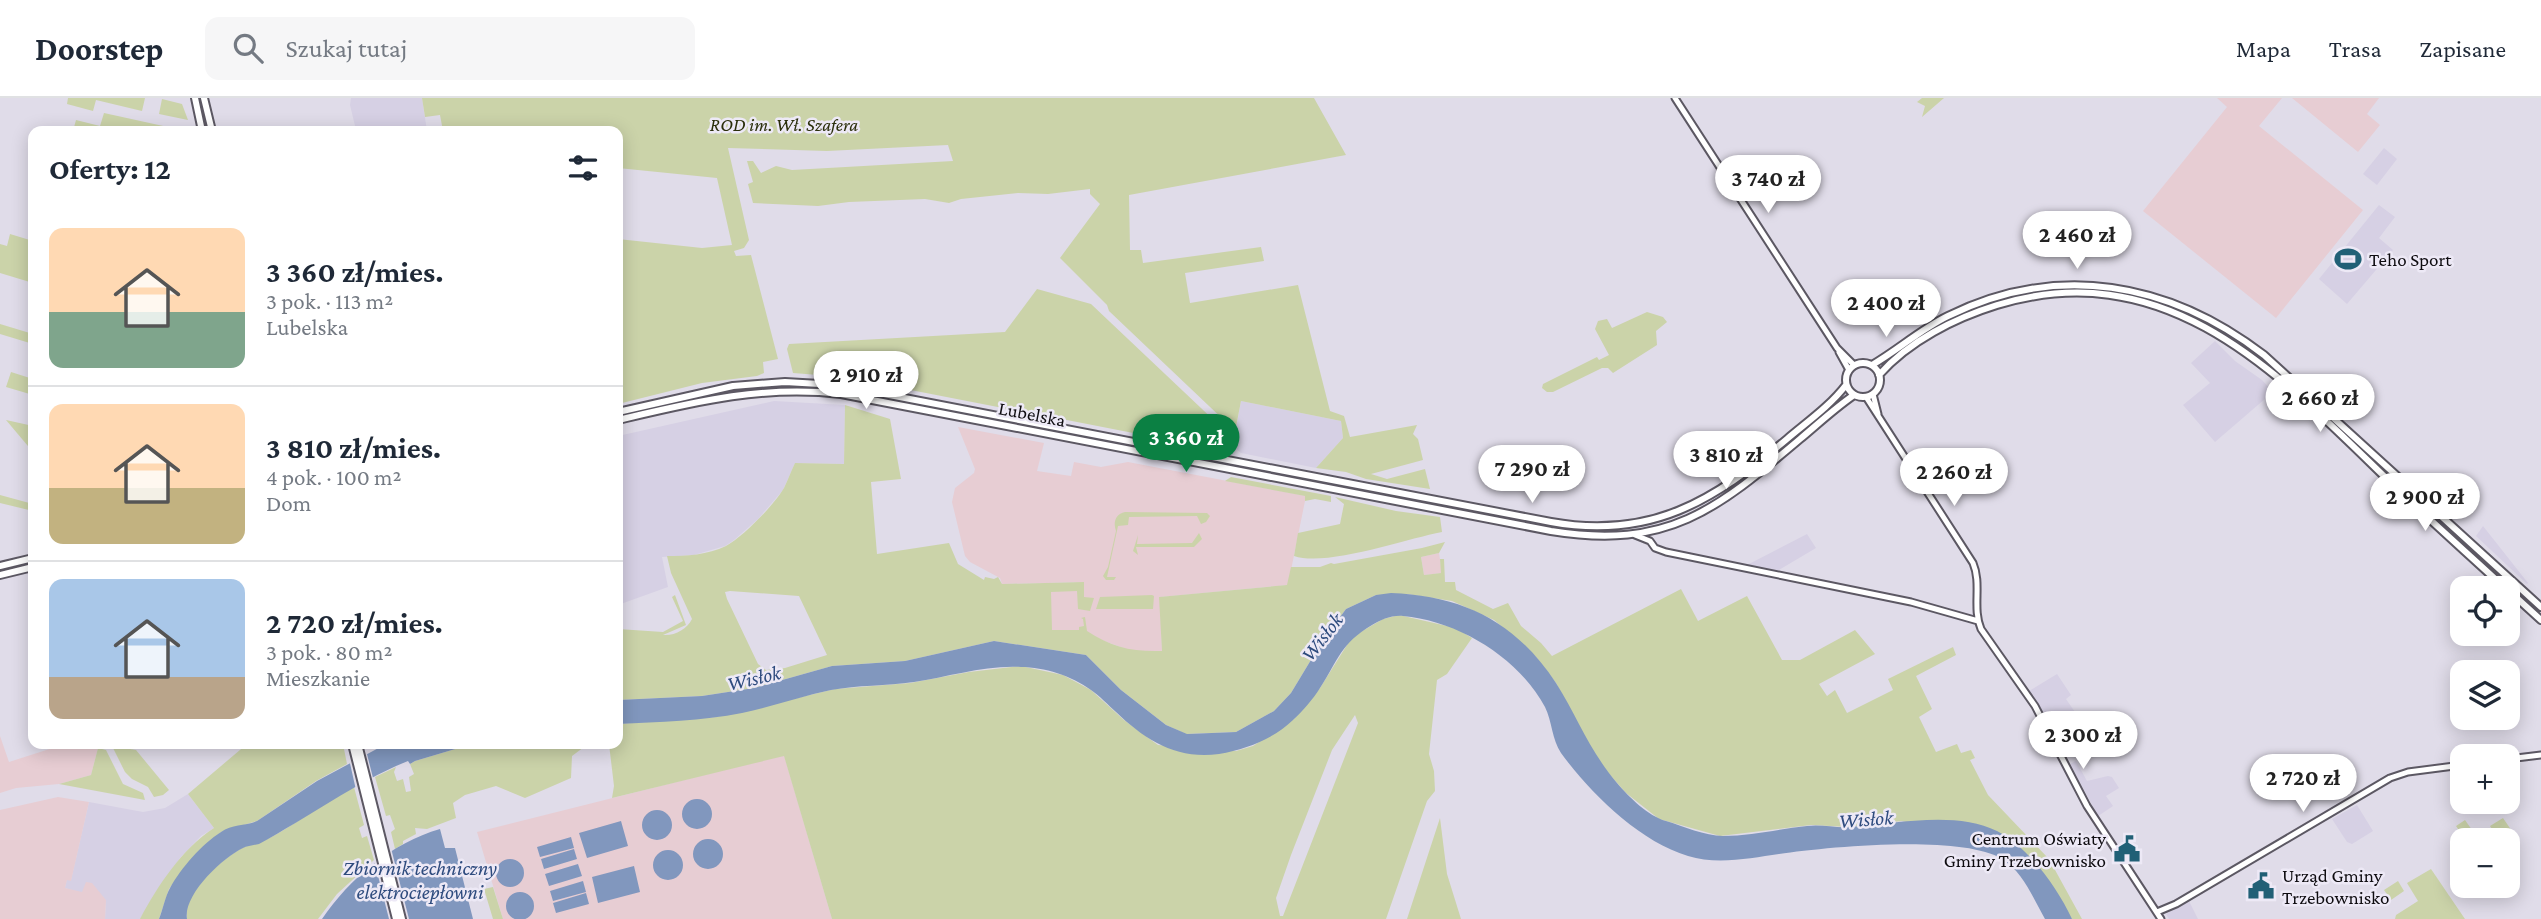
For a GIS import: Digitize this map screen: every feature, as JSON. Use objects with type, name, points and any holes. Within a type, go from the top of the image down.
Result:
[{"type":"main road","points":[[195,98],[201,126]]},
{"type":"main road","points":[[204,98],[211,126]]},
{"type":"main road","points":[[1872,365],[1923,330],[1960,310],[2003,294],[2046,286],[2095,285],[2142,292],[2183,306],[2246,341],[2541,607]]},
{"type":"main road","points":[[1880,375],[1922,340],[1967,316],[2019,299],[2052,294],[2105,295],[2147,303],[2189,317],[2241,348],[2285,384],[2493,576]]},
{"type":"main road","points":[[1863,362],[1872,365],[1880,375],[1879,386],[1869,396],[1854,395],[1846,385],[1852,367],[1863,362]]},
{"type":"main road","name":"Lubelska","points":[[623,411],[685,396],[760,383],[837,385],[1551,522],[1600,527],[1628,526],[1652,521],[1676,513],[1708,497],[1761,461],[1834,399],[1846,385]]},
{"type":"main road","name":"Lubelska","points":[[623,419],[730,395],[809,391],[853,395],[1576,535],[1608,537],[1655,531],[1687,521],[1714,507],[1759,474],[1854,395]]},
{"type":"main road","points":[[685,396],[687,404]]},
{"type":"main road","points":[[1708,497],[1715,498],[1714,507]]},
{"type":"main road","points":[[0,566],[28,559]]},
{"type":"main road","points":[[0,575],[28,567]]},
{"type":"main road","points":[[2520,601],[2541,620]]},
{"type":"main road","points":[[353,749],[396,919]]},
{"type":"main road","points":[[359,749],[402,919]]},
{"type":"street","points":[[1675,98],[1839,352],[1852,367]]},
{"type":"street","points":[[1869,396],[1975,566],[1978,621],[1987,638],[2039,714],[2091,812],[2161,919]]},
{"type":"street","points":[[1650,541],[1655,531]]},
{"type":"street","points":[[1635,535],[1666,552],[1911,602],[1978,621]]},
{"type":"street","points":[[2520,758],[2541,755]]},
{"type":"street","points":[[2157,912],[2176,904],[2390,778],[2408,772],[2450,767]]},
{"type":"shaded area","points":[[351,98],[422,98],[426,126],[355,126]]},
{"type":"shaded area","points":[[2217,98],[2282,98],[2259,126],[2363,210],[2276,318],[2143,211],[2227,107]]},
{"type":"shaded area","points":[[2292,98],[2379,98],[2367,114],[2380,125],[2358,152]]},
{"type":"shaded area","points":[[2384,148],[2397,159],[2377,185],[2363,174]]},
{"type":"shaded area","points":[[2379,205],[2395,217],[2379,238],[2393,250],[2347,304],[2319,279]]},
{"type":"shaded area","points":[[2215,341],[2273,392],[2215,442],[2183,405],[2210,383],[2191,363]]},
{"type":"shaded area","points":[[774,401],[845,405],[844,464],[795,463],[783,490],[758,519],[734,540],[725,546],[694,555],[662,557],[668,587],[623,603],[623,435]]},
{"type":"shaded area","points":[[1241,401],[1341,421],[1343,438],[1316,468],[1241,453],[1235,448],[1234,440]]},
{"type":"shaded area","points":[[958,427],[1044,443],[1037,471],[1071,476],[1074,462],[1101,467],[1128,462],[1306,496],[1288,585],[1160,597],[1162,651],[1132,651],[1101,640],[1049,632],[1046,586],[1084,582],[1002,584],[1000,578],[970,562],[965,556],[952,502],[955,488],[974,473],[975,469]]},
{"type":"shaded area","points":[[2483,526],[2528,583],[2527,584],[2476,536]]},
{"type":"shaded area","points":[[1807,534],[1816,548],[1777,571],[1747,565]]},
{"type":"shaded area","points":[[1439,553],[1442,573],[1424,575],[1421,557]]},
{"type":"shaded area","points":[[2057,674],[2071,695],[2066,699],[2077,715],[2056,734],[2029,691]]},
{"type":"shaded area","points":[[0,736],[9,762],[49,749],[98,749],[91,775],[59,784],[16,788],[0,793]]},
{"type":"shaded area","points":[[784,755],[832,919],[503,919],[477,832]]},
{"type":"shaded area","points":[[2076,761],[2087,781],[2108,776],[2112,777],[2119,788],[2106,796],[2113,806],[2098,816],[2070,764]]},
{"type":"shaded area","points":[[188,794],[214,828],[201,836],[180,858],[140,919],[105,919],[106,900],[65,888],[67,879],[71,880],[89,802],[143,812],[165,808]]},
{"type":"shaded area","points":[[58,797],[89,802],[71,881],[67,880],[65,888],[82,892],[86,882],[92,883],[106,900],[105,919],[0,919],[0,810]]},
{"type":"shaded area","points":[[2357,805],[2373,831],[2352,844],[2347,842],[2332,819]]},
{"type":"shaded area","points":[[2189,901],[2198,919],[2169,919],[2166,914]]},
{"type":"green space","points":[[68,98],[145,98],[142,111],[96,100],[93,111],[67,104]]},
{"type":"green space","name":"ROD im. Wł. Szafera","points":[[422,98],[1314,98],[1346,155],[1129,195],[1130,250],[1141,250],[1143,263],[1261,247],[1264,261],[1185,273],[1190,303],[1298,285],[1330,411],[1344,416],[1350,437],[1417,425],[1413,434],[1418,439],[1423,460],[1371,474],[1387,479],[1425,469],[1430,489],[1316,468],[1343,438],[1341,421],[1241,401],[1236,427],[1229,425],[1109,311],[1107,305],[1060,258],[1100,204],[1090,194],[1090,189],[1048,194],[1018,193],[961,199],[949,203],[925,199],[818,206],[753,203],[748,184],[753,182],[747,161],[753,161],[761,173],[776,166],[792,170],[953,161],[948,145],[827,151],[728,148],[749,240],[744,248],[734,251],[736,256],[751,255],[778,359],[763,362],[764,373],[757,376],[702,383],[623,403],[623,240],[702,248],[732,245],[717,178],[623,169],[623,126],[442,126],[440,115],[425,117]]},
{"type":"green space","points":[[1922,98],[1944,98],[1922,117],[1925,106],[1917,102]]},
{"type":"green space","points":[[162,99],[182,104],[188,120],[159,114]]},
{"type":"green space","points":[[104,113],[163,126],[100,126]]},
{"type":"green space","points":[[76,120],[100,126],[74,126]]},
{"type":"green space","points":[[10,234],[28,239],[28,281],[0,273],[0,244],[7,246]]},
{"type":"green space","points":[[1037,289],[1091,304],[1220,426],[1222,444],[1215,449],[1026,412],[1022,409],[1008,409],[844,377],[793,373],[787,349],[789,344],[1005,332]]},
{"type":"green space","points":[[1647,312],[1663,317],[1667,322],[1656,331],[1657,345],[1613,373],[1608,368],[1602,368],[1553,392],[1542,388],[1543,384],[1597,357],[1599,360],[1609,355],[1595,329],[1598,321],[1607,319],[1612,328]]},
{"type":"green space","points":[[0,324],[28,332],[28,342],[0,334]]},
{"type":"green space","points":[[11,372],[28,377],[28,394],[6,387]]},
{"type":"green space","points":[[845,405],[890,419],[901,479],[871,482],[877,554],[949,543],[958,564],[984,580],[985,577],[998,577],[1002,584],[1084,582],[1084,597],[1094,598],[1090,611],[1078,609],[1077,591],[1051,592],[1052,630],[1079,630],[1079,627],[1084,626],[1081,618],[1085,617],[1087,631],[1113,645],[1141,651],[1162,651],[1159,597],[1287,585],[1291,567],[1320,567],[1445,542],[1439,553],[1421,557],[1424,575],[1441,573],[1440,559],[1444,559],[1445,582],[1455,582],[1456,590],[1493,609],[1508,603],[1521,626],[1552,656],[1681,589],[1698,621],[1747,596],[1782,660],[1800,660],[1855,630],[1875,654],[1819,684],[1827,696],[1835,690],[1847,713],[1893,690],[1888,679],[1953,647],[1956,655],[1916,676],[1932,709],[1919,717],[1936,752],[1957,744],[1961,753],[1971,750],[1975,758],[1970,760],[1988,795],[2049,859],[2082,919],[2072,919],[2020,849],[1902,821],[1848,827],[1811,825],[1720,836],[1659,819],[1626,793],[1603,767],[1584,738],[1556,683],[1536,657],[1520,642],[1494,620],[1452,601],[1407,594],[1376,595],[1346,609],[1323,640],[1291,693],[1274,711],[1236,732],[1186,734],[1166,725],[1121,690],[1086,655],[994,641],[905,661],[832,666],[754,688],[702,696],[623,700],[623,629],[663,632],[683,621],[672,597],[675,595],[686,625],[663,635],[680,631],[687,626],[692,619],[671,573],[667,556],[704,553],[733,542],[773,503],[784,488],[795,463],[844,464]],"holes":[[[725,592],[799,596],[827,655],[785,668],[766,670],[758,664]]]},
{"type":"green space","points":[[6,420],[28,425],[28,446]]},
{"type":"green space","points":[[1231,477],[1331,496],[1331,502],[1315,499],[1305,501],[1305,496],[1225,481]]},
{"type":"green space","points":[[0,495],[28,503],[28,510],[0,503]]},
{"type":"green space","points":[[1335,497],[1396,511],[1440,517],[1442,532],[1346,555],[1326,558],[1294,556],[1298,533],[1340,524],[1344,504]]},
{"type":"green space","points":[[1125,512],[1207,513],[1210,516],[1201,524],[1197,516],[1129,517],[1128,525],[1118,526],[1107,577],[1116,577],[1114,580],[1106,580],[1103,576],[1108,567],[1116,519]]},
{"type":"green space","points":[[1199,533],[1202,539],[1194,547],[1136,547],[1138,555],[1133,551],[1138,535],[1137,544],[1192,543]]},
{"type":"green space","points":[[1152,595],[1153,609],[1096,609],[1100,597]]},
{"type":"green space","points":[[1399,615],[1456,628],[1472,638],[1447,674],[1437,680],[1429,754],[1434,771],[1435,791],[1427,801],[1386,919],[832,919],[784,756],[612,798],[614,786],[610,749],[623,749],[623,724],[716,717],[835,689],[910,683],[1021,666],[1063,675],[1091,690],[1124,720],[1158,745],[1236,751],[1253,746],[1294,719],[1320,688],[1352,637],[1383,619]],"holes":[[[1355,715],[1358,723],[1283,916],[1280,916],[1276,898],[1291,855],[1332,750]]]},
{"type":"green space","points":[[98,749],[106,750],[123,784],[143,793],[145,800],[59,784],[91,775]]},
{"type":"green space","points":[[114,749],[136,750],[169,790],[154,797],[148,787],[125,772]]},
{"type":"green space","points":[[241,749],[344,749],[347,764],[316,781],[257,821],[221,832],[182,871],[169,889],[159,919],[140,919],[172,869],[191,846],[214,828],[188,794]]},
{"type":"green space","points":[[455,749],[581,749],[572,756],[571,778],[525,798],[496,786],[465,795],[453,803],[456,818],[427,829],[415,828],[416,834],[395,849],[391,832],[395,829],[390,815],[386,816],[375,777],[396,767],[394,772],[397,781],[403,779],[406,792],[411,791],[409,777],[414,774],[410,764]]},
{"type":"green space","points":[[354,787],[364,825],[359,828],[362,838],[367,836],[374,860],[337,894],[318,919],[187,919],[187,909],[196,888],[222,862],[240,849],[275,835]]},
{"type":"green space","points":[[1440,818],[1447,874],[1461,919],[1407,919]]},
{"type":"green space","points":[[2503,818],[2510,828],[2491,828],[2490,826]]},
{"type":"green space","points":[[2465,820],[2471,828],[2457,828],[2456,826]]},
{"type":"green space","points":[[2431,869],[2465,919],[2395,919],[2396,915],[2418,901],[2407,883]]},
{"type":"green space","points":[[2398,881],[2404,891],[2391,900],[2384,890]]},
{"type":"green space","points":[[493,887],[503,919],[493,919],[484,889]]},
{"type":"water","points":[[1376,595],[1417,595],[1441,600],[1464,606],[1505,628],[1540,661],[1556,683],[1607,771],[1633,800],[1659,819],[1716,836],[1812,826],[1849,827],[1924,820],[1963,821],[1981,825],[2009,838],[2031,858],[2050,882],[2072,919],[2045,919],[2016,871],[2002,859],[1983,851],[1894,844],[1711,860],[1699,859],[1670,849],[1634,828],[1617,814],[1573,769],[1558,748],[1545,707],[1519,672],[1503,658],[1445,625],[1403,616],[1379,621],[1353,639],[1311,701],[1277,733],[1240,749],[1219,754],[1189,754],[1163,746],[1138,731],[1098,695],[1075,680],[1030,667],[994,668],[914,682],[841,688],[727,716],[623,724],[623,700],[702,696],[754,688],[832,666],[905,661],[994,641],[1086,655],[1121,690],[1166,725],[1187,734],[1236,732],[1274,711],[1291,693],[1323,640],[1346,609]]},
{"type":"water","points":[[377,749],[455,749],[410,764],[408,761],[389,769],[259,844],[234,853],[197,889],[187,909],[187,919],[159,919],[175,880],[207,843],[225,829],[257,821],[317,781]]},
{"type":"water","points":[[697,799],[703,800],[711,808],[711,820],[703,828],[697,829],[691,828],[683,820],[682,814],[683,808],[691,800]]},
{"type":"water","points":[[657,810],[668,814],[672,825],[668,836],[657,840],[646,836],[642,825],[646,814]]},
{"type":"water","points":[[621,821],[628,846],[587,858],[579,833]]},
{"type":"water","name":"Zbiornik techniczny elektrociepłowni","points":[[440,829],[445,848],[455,848],[473,919],[322,919],[359,876],[374,864],[405,843]]},
{"type":"water","points":[[571,837],[574,848],[540,857],[537,847]]},
{"type":"water","points":[[708,839],[714,840],[722,848],[722,860],[714,868],[708,869],[702,868],[694,860],[693,854],[694,848],[702,840]]},
{"type":"water","points":[[574,849],[577,859],[544,869],[541,859]]},
{"type":"water","points":[[668,850],[674,851],[682,859],[682,871],[674,879],[668,880],[662,879],[654,871],[653,865],[654,859],[662,851]]},
{"type":"water","points":[[510,859],[520,863],[524,873],[520,883],[510,887],[500,883],[496,873],[500,863]]},
{"type":"water","points":[[578,864],[582,876],[549,886],[545,874]]},
{"type":"water","points":[[634,866],[640,892],[598,903],[592,877]]},
{"type":"water","points":[[583,881],[586,892],[553,901],[550,891]]},
{"type":"water","points":[[520,892],[530,896],[534,906],[530,916],[520,920],[510,916],[506,906],[510,896]]},
{"type":"water","points":[[586,893],[589,904],[556,913],[553,903]]},
{"type":"pier","points":[[366,750],[374,782],[356,790],[349,759]]},
{"type":"pier","points":[[391,848],[409,919],[389,919],[374,860]]},
{"type":"place","name":"Teho Sport","points":[[2348,259]]},
{"type":"place","name":"Centrum Oświaty Gminy Trzebownisko","points":[[2127,849]]},
{"type":"place","name":"Urząd Gminy Trzebownisko","points":[[2261,886]]},
{"type":"water label","name":"Wisłok","points":[[1322,637]]},
{"type":"water label","name":"Wisłok","points":[[754,678]]},
{"type":"water label","name":"Wisłok","points":[[1866,819]]}]
